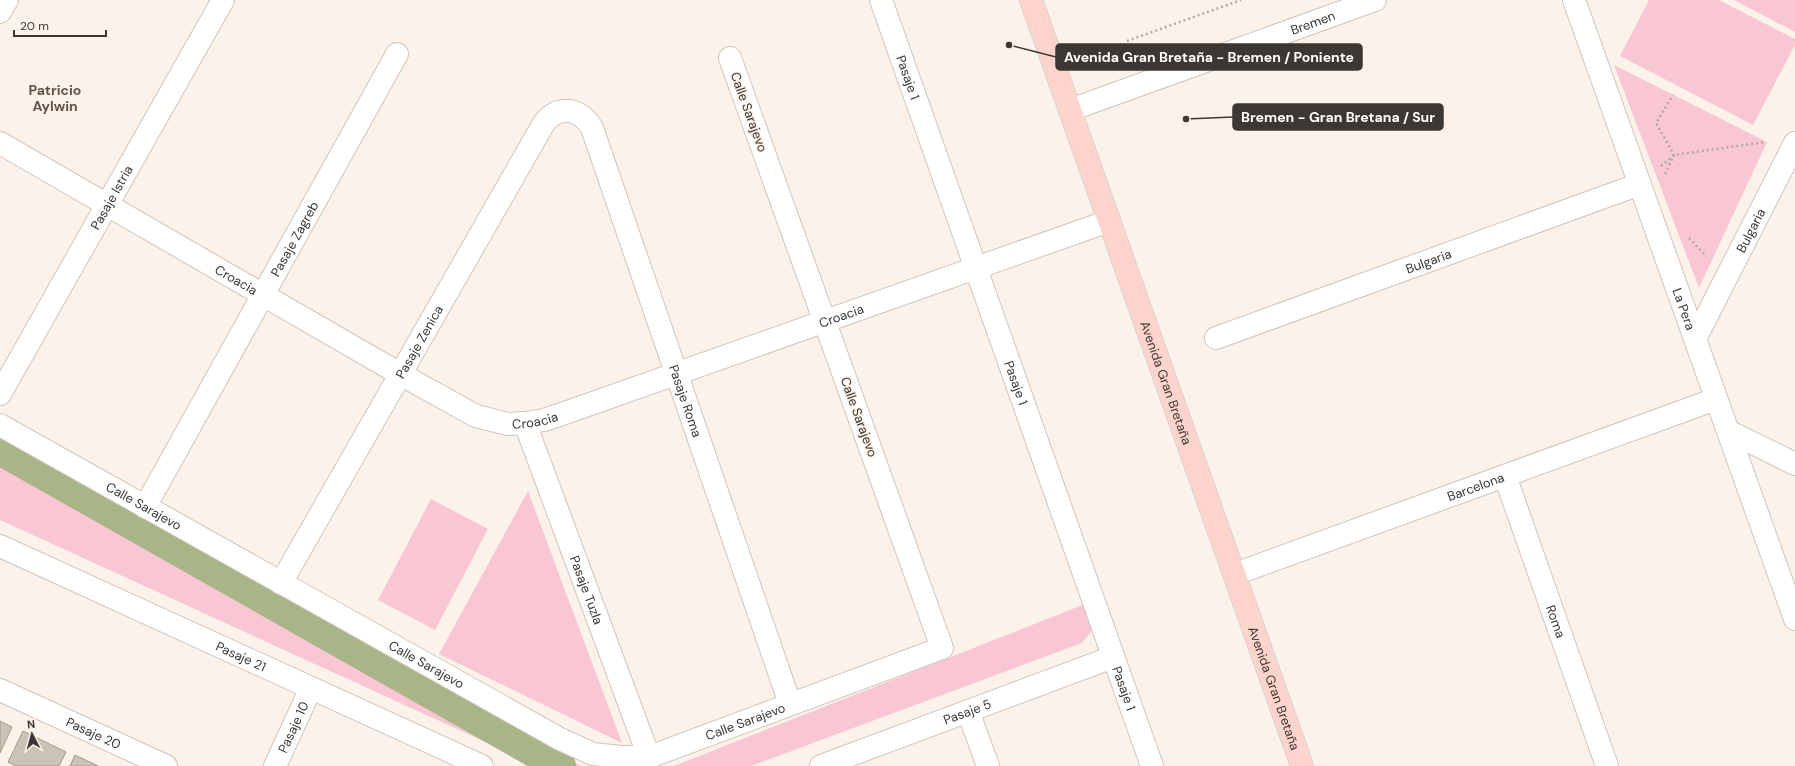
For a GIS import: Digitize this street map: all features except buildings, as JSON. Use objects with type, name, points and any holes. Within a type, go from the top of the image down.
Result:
[{"type":"main road","name":"Avenida Gran Bretaña","points":[[1031,0],[1302,766]]},
{"type":"street","points":[[0,12],[7,0]]},
{"type":"street","name":"Pasaje Istria","points":[[0,394],[222,0]]},
{"type":"street","name":"Pasaje 1","points":[[881,0],[1152,766]]},
{"type":"street","name":"Bremen","points":[[1070,110],[1375,0]]},
{"type":"street","name":"La Pera","points":[[1574,0],[1795,619]]},
{"type":"street","name":"Pasaje Zagreb","points":[[145,508],[397,54]]},
{"type":"street","name":"Calle Sarajevo","points":[[0,425],[145,508],[560,739],[593,754],[621,757],[649,757],[942,648],[730,58]]},
{"type":"street","name":"Pasaje Roma","points":[[567,111],[575,112],[582,116],[592,128],[790,704]]},
{"type":"street","name":"Pasaje Zenica","points":[[281,583],[544,123],[550,116],[558,112],[567,111]]},
{"type":"street","name":"Croacia","points":[[0,143],[400,374],[476,416],[508,424],[525,423],[550,418],[1109,221]]},
{"type":"street","name":"Bulgaria","points":[[1695,339],[1795,143]]},
{"type":"street","name":"Bulgaria","points":[[1216,338],[1640,184]]},
{"type":"street","name":"Barcelona","points":[[1235,574],[1716,399]]},
{"type":"street","name":"Pasaje Tuzla","points":[[525,423],[649,757]]},
{"type":"street","points":[[1728,431],[1795,464]]},
{"type":"street","name":"Roma","points":[[1505,476],[1608,766]]},
{"type":"street","name":"Pasaje 21","points":[[0,546],[482,766]]},
{"type":"street","name":"Pasaje 5","points":[[834,764],[968,711],[1113,657]]},
{"type":"street","name":"Pasaje 10","points":[[274,766],[311,688]]},
{"type":"street","name":"Pasaje 20","points":[[0,690],[166,766]]},
{"type":"street","points":[[968,711],[988,766]]},
{"type":"path","points":[[1126,41],[1241,0]]},
{"type":"path","points":[[1673,95],[1656,123],[1674,154]]},
{"type":"path","points":[[1640,184],[1674,154],[1767,142]]},
{"type":"path","points":[[1665,175],[1674,154]]},
{"type":"path","points":[[1684,233],[1726,278]]},
{"type":"shaded area","points":[[1649,0],[1719,0],[1795,39],[1795,45],[1753,125],[1620,56]]},
{"type":"shaded area","points":[[1734,0],[1795,0],[1795,32]]},
{"type":"shaded area","points":[[1614,65],[1767,142],[1699,288]]},
{"type":"shaded area","points":[[0,436],[581,766],[538,766],[0,520]]},
{"type":"shaded area","points":[[528,491],[622,743],[439,654]]},
{"type":"shaded area","points":[[431,499],[488,529],[435,630],[378,600]]},
{"type":"shaded area","points":[[1085,604],[1093,629],[1082,643],[751,766],[674,766]]},
{"type":"waterway","points":[[0,449],[560,766]]},
{"type":"place","name":"Avenida Gran Bretaña - Bremen / Poniente","points":[[1009,45]]},
{"type":"place","name":"Bremen - Gran Bretana / Sur","points":[[1186,119]]},
{"type":"district","name":"Patricio Aylwin","points":[[55,98]]}]
